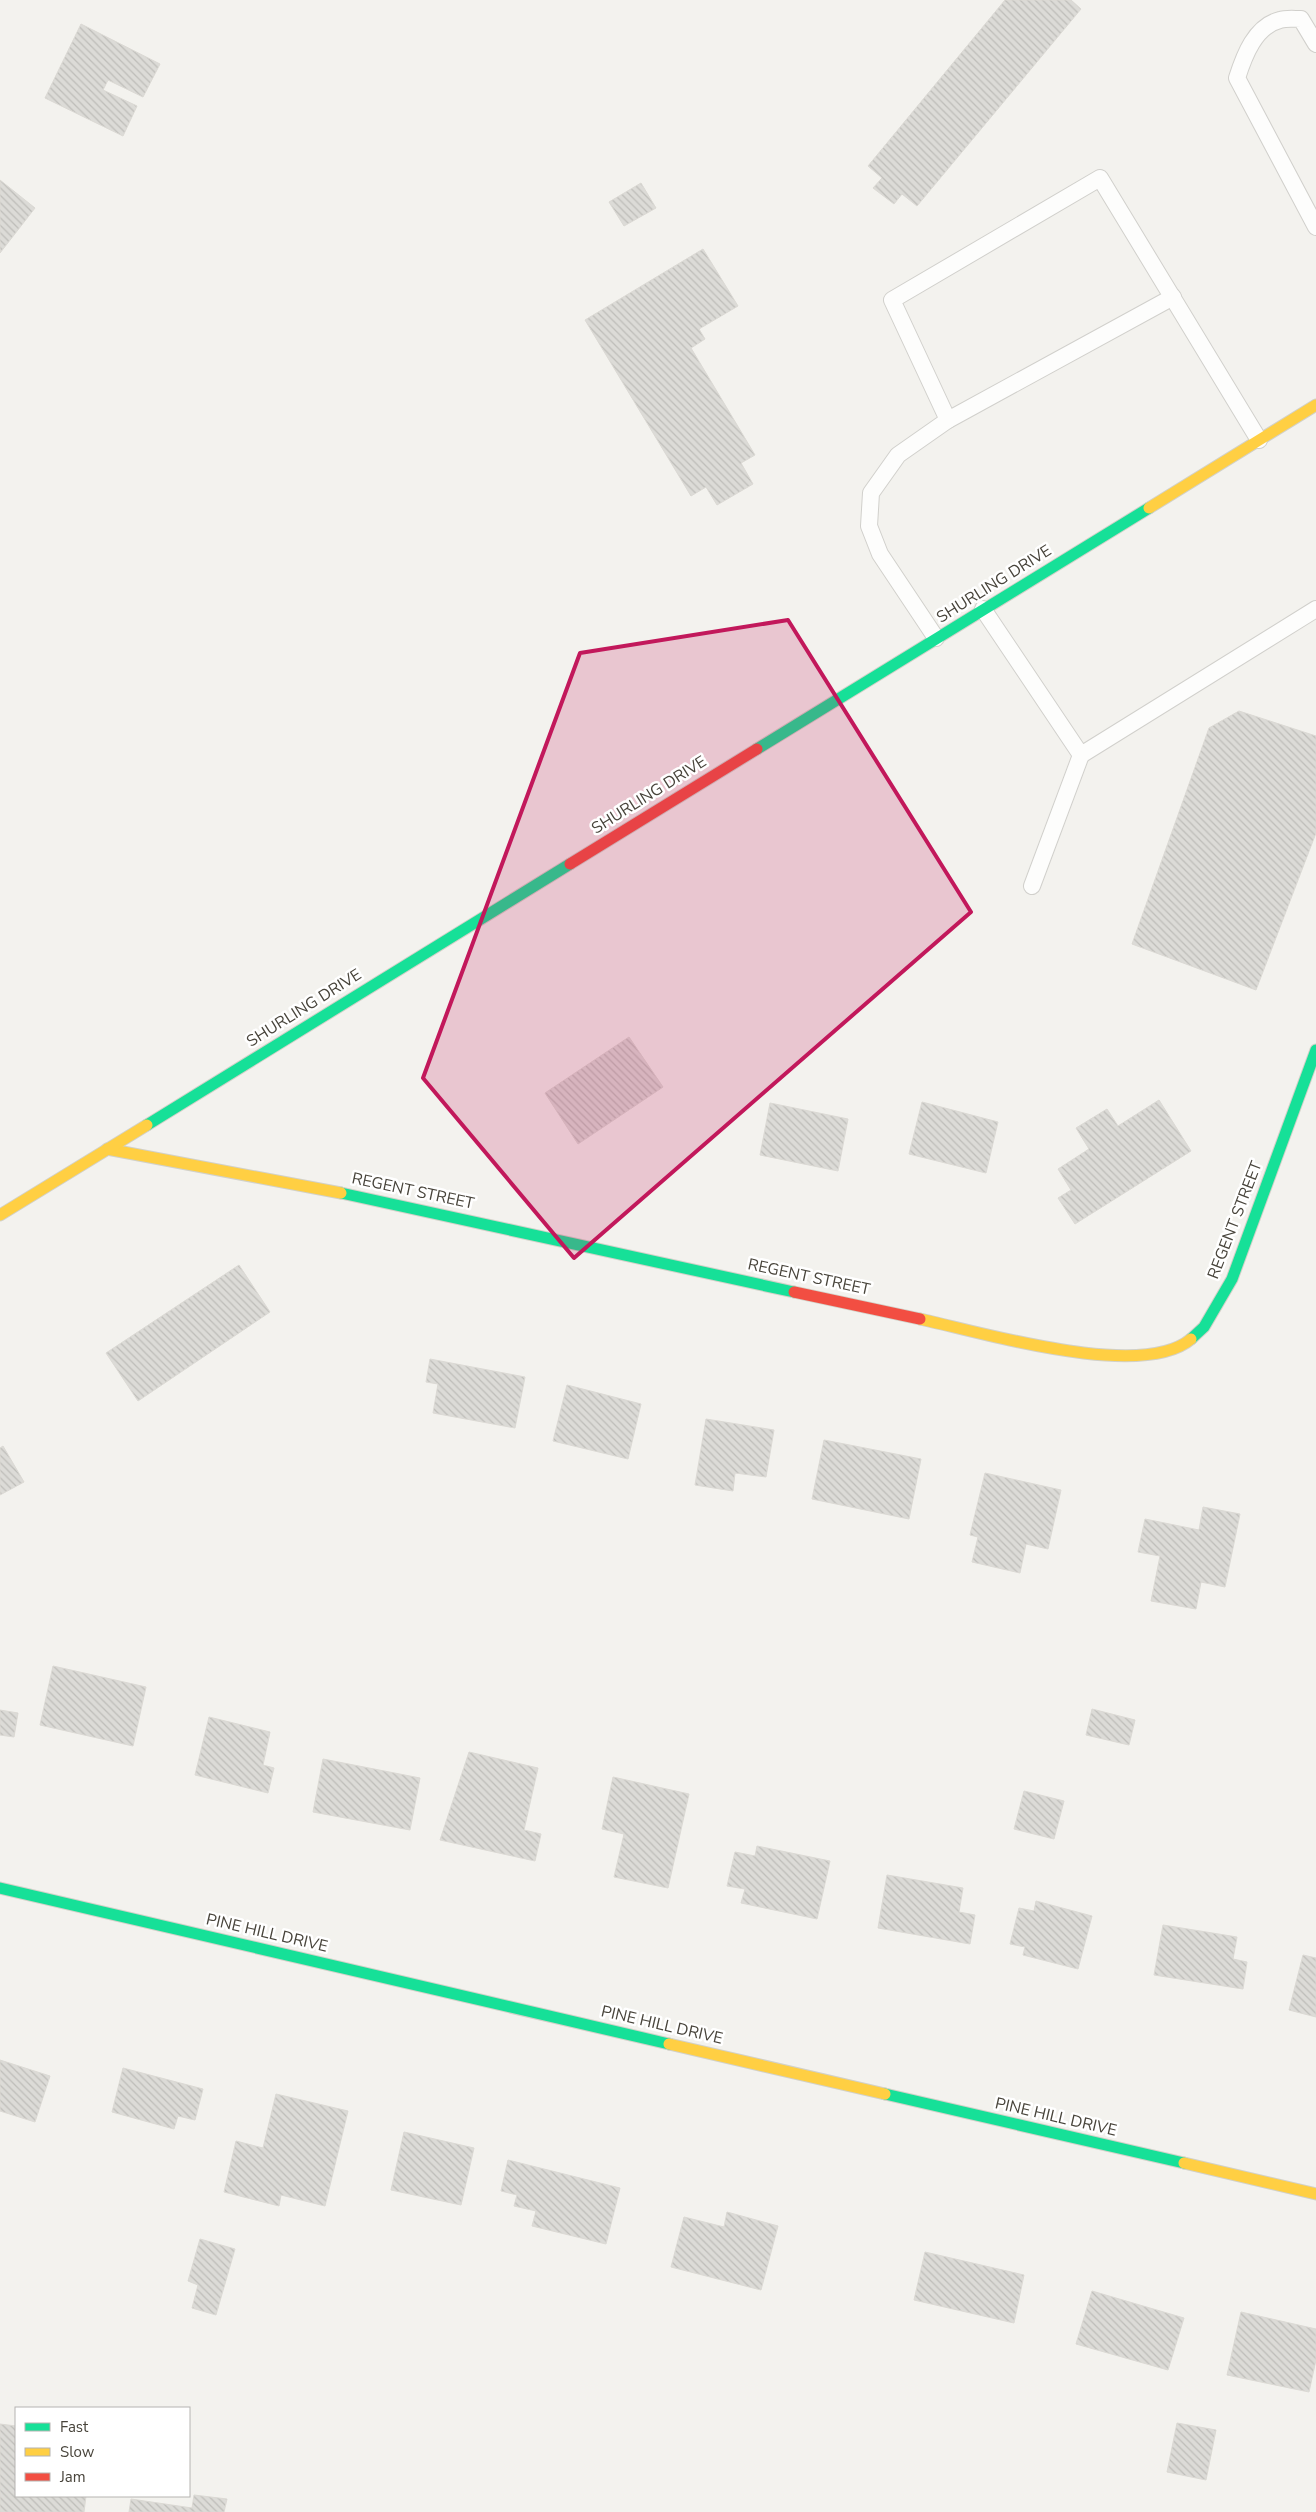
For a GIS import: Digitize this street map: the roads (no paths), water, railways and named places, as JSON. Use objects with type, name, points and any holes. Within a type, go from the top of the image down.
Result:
[{"type":"street","name":"SHURLING DRIVE","points":[[0,1215],[1316,406]]},
{"type":"street","name":"REGENT STREET","points":[[108,1149],[290,1182],[1075,1352],[1151,1355],[1181,1347],[1204,1327],[1232,1279],[1316,1050]]},
{"type":"street","name":"PINE HILL DRIVE","points":[[0,1888],[1316,2194]]},
{"type":"lane","points":[[1316,44],[1300,19],[1280,20],[1262,30],[1244,55],[1237,78],[1316,227]]},
{"type":"lane","points":[[948,420],[892,300],[1100,178],[1259,440]]},
{"type":"lane","points":[[936,638],[880,554],[869,526],[871,493],[898,455],[948,420],[1172,298]]},
{"type":"lane","points":[[983,609],[1081,755]]},
{"type":"lane","points":[[1032,886],[1081,755],[1316,609]]}]
